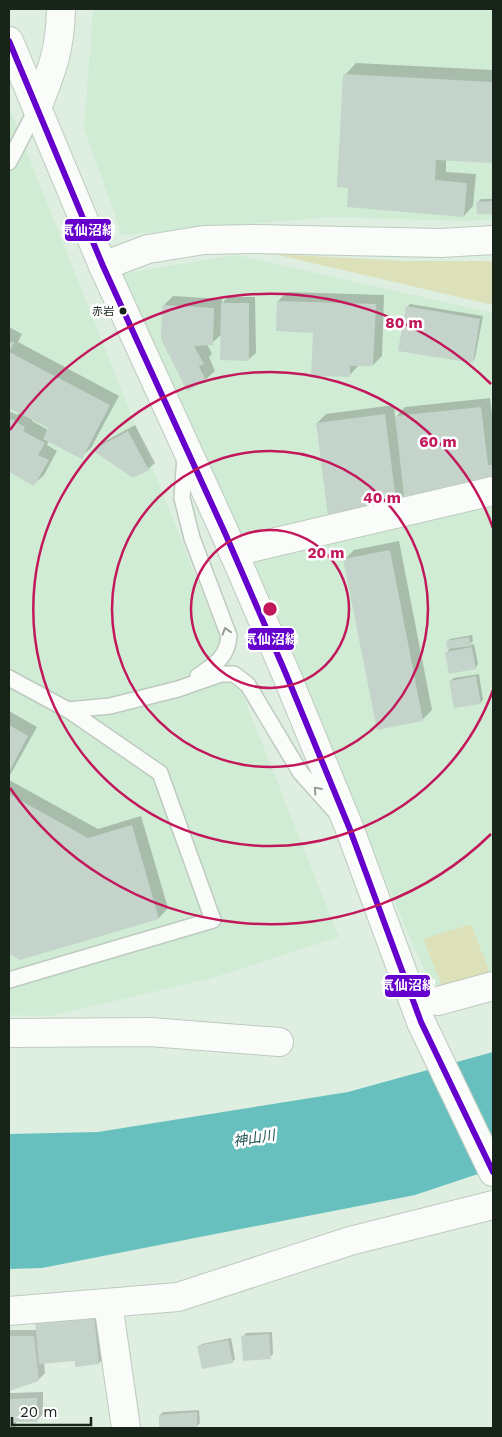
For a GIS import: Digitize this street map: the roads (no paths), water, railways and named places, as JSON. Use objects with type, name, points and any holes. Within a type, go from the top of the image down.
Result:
[{"type":"street","points":[[37,108],[57,59],[61,9]]},
{"type":"street","points":[[9,40],[103,266],[233,552],[286,674],[349,827],[430,1012],[493,1172]]},
{"type":"street","points":[[103,266],[148,250],[204,240],[253,239],[441,244],[493,240]]},
{"type":"street","points":[[233,552],[493,491]]},
{"type":"street","points":[[430,1012],[493,986]]},
{"type":"street","points":[[9,1033],[150,1032],[279,1042]]},
{"type":"street","points":[[9,1311],[178,1297],[350,1241],[493,1205]]},
{"type":"street","points":[[108,1304],[126,1428]]},
{"type":"lane","points":[[9,162],[37,108]]},
{"type":"lane","points":[[178,689],[215,665],[228,650],[229,636],[192,538],[182,498],[186,448]]},
{"type":"lane","points":[[67,709],[110,706],[178,689],[221,674],[234,674],[248,685],[300,772],[349,827]]},
{"type":"lane","points":[[9,678],[67,709],[160,772],[214,920],[9,980]]},
{"type":"water","name":"神山川","points":[[493,1052],[493,1169],[415,1195],[42,1268],[9,1269],[9,1134],[98,1132],[348,1092]]},
{"type":"place","name":"赤岩","points":[[123,311]]}]
